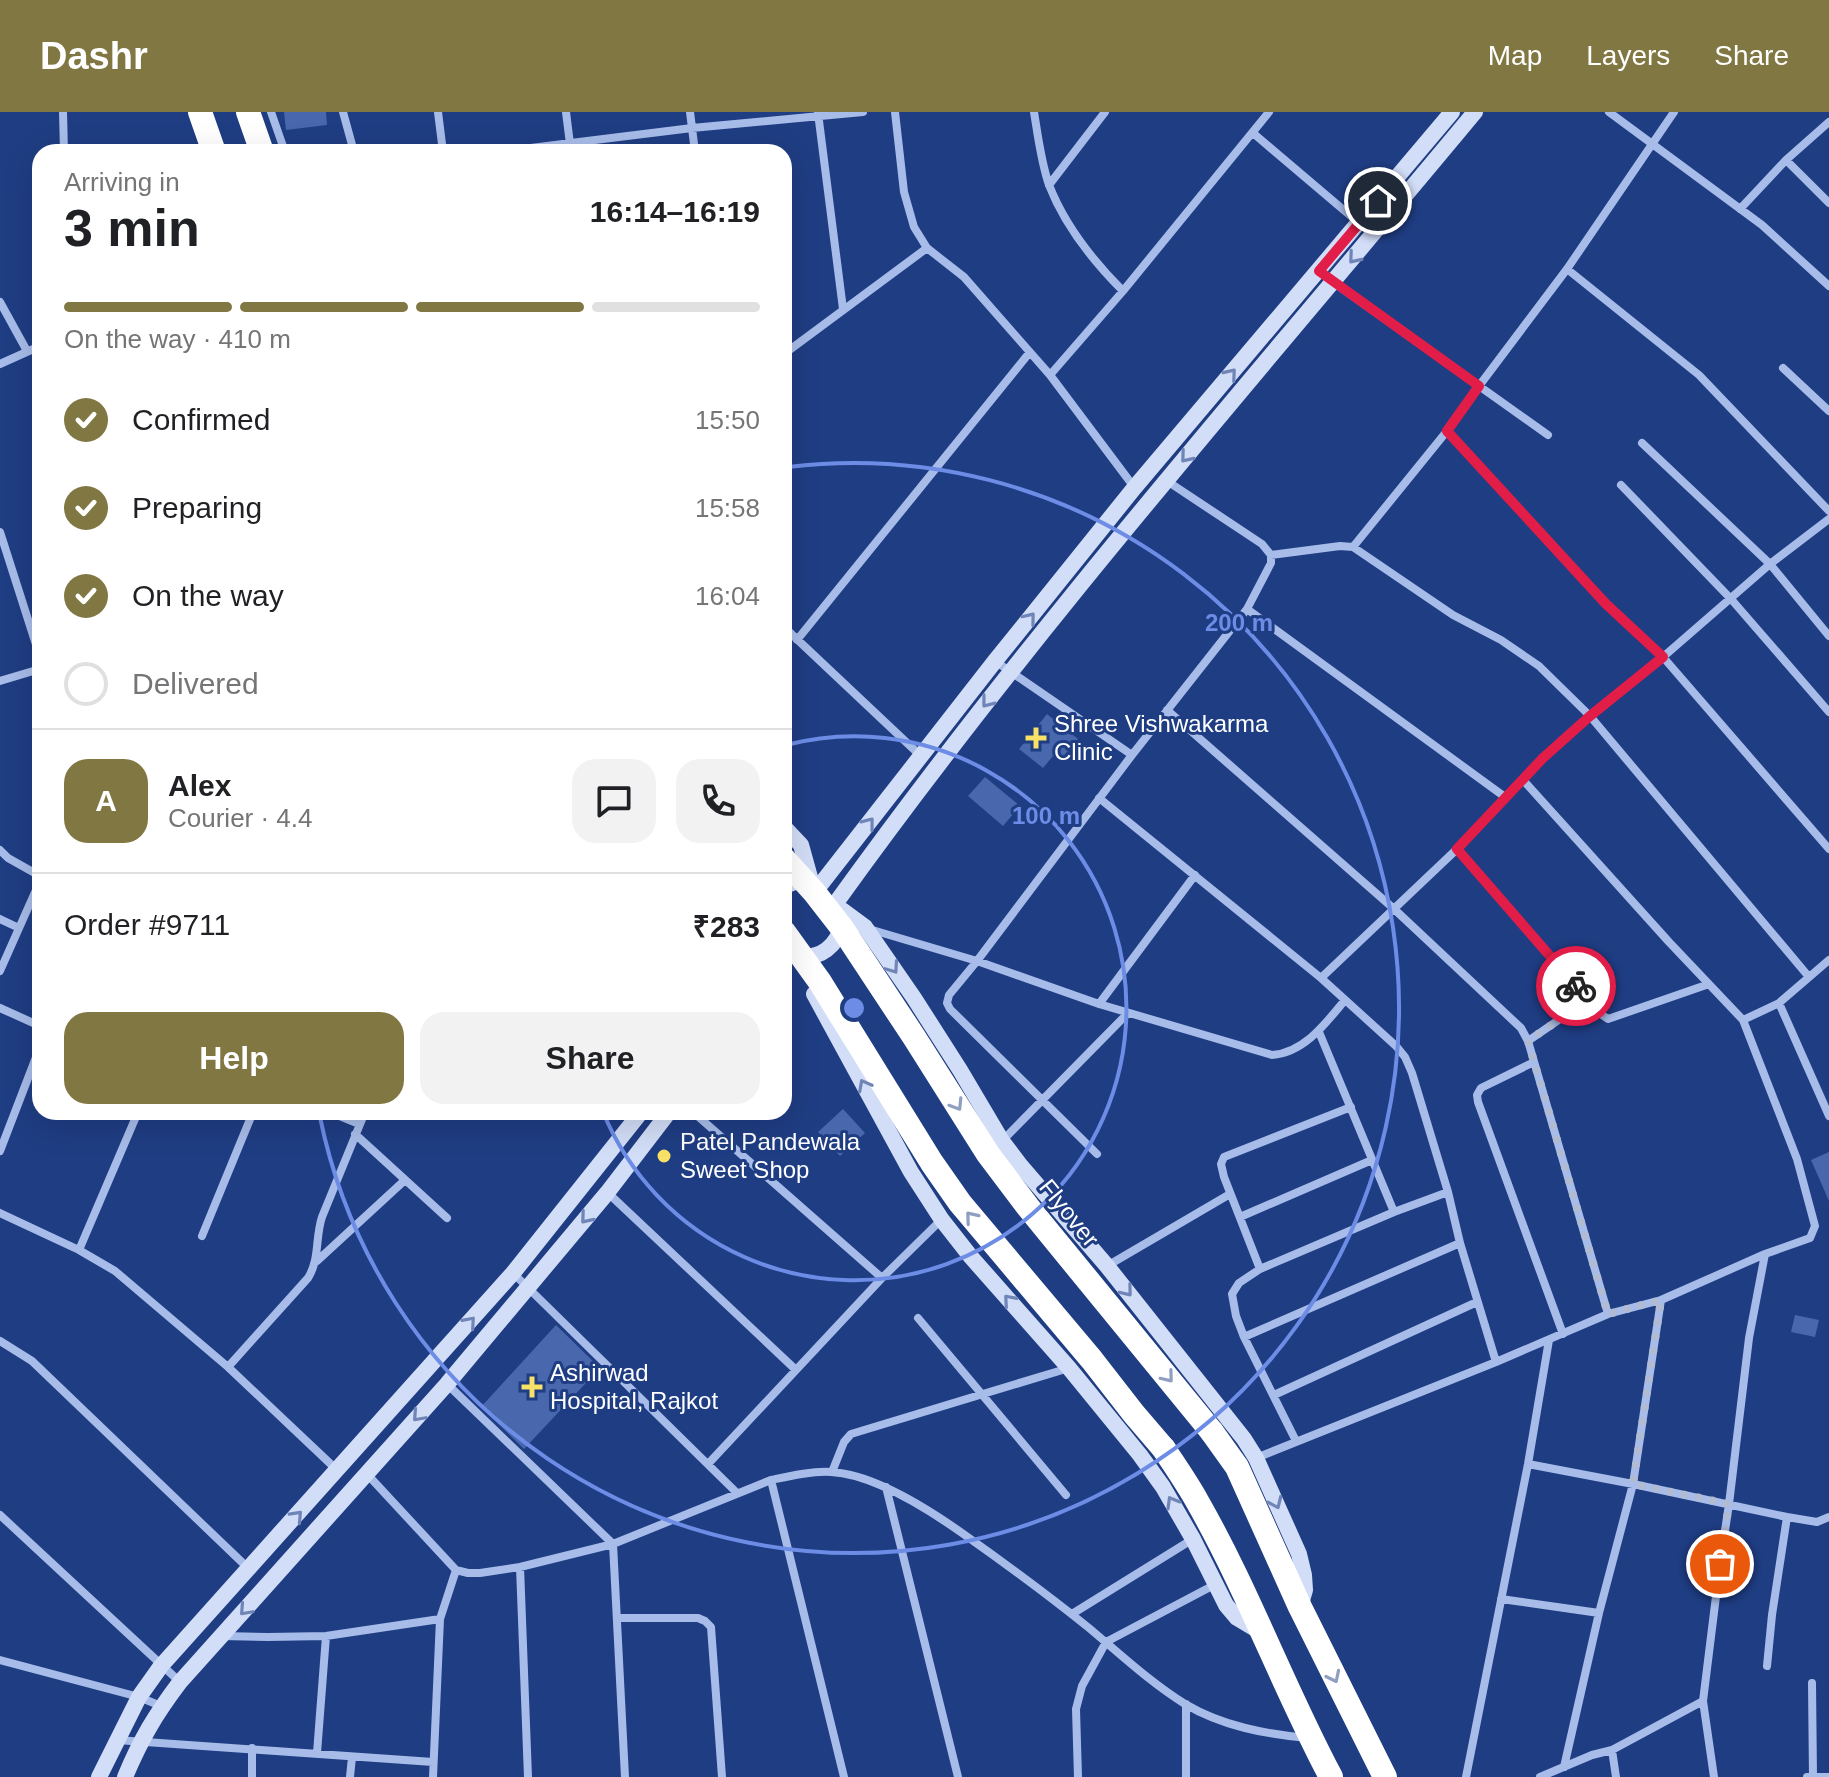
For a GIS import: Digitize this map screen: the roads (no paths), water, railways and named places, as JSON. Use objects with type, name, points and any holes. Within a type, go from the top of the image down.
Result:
[{"type":"highway","points":[[200,112],[211,144]]},
{"type":"highway","points":[[248,112],[259,144]]},
{"type":"highway","name":"Flyover","points":[[792,868],[842,928],[988,1154],[1237,1467],[1300,1607],[1385,1777]]},
{"type":"highway","points":[[792,956],[820,982],[960,1203],[1164,1449],[1197,1501],[1331,1777]]},
{"type":"main road","points":[[816,883],[921,757],[1135,487],[1452,112]]},
{"type":"main road","points":[[792,953],[802,958],[814,956],[834,944],[843,922],[840,905],[935,769],[1166,481],[1475,112]]},
{"type":"main road","points":[[792,835],[801,845],[816,883]]},
{"type":"main road","points":[[792,883],[816,883],[831,891],[840,905],[865,927],[960,1070],[1002,1141],[1229,1418],[1256,1458],[1299,1554],[1305,1590],[1300,1607]]},
{"type":"main road","points":[[792,961],[911,1172],[942,1220],[1140,1455],[1193,1539],[1226,1605],[1237,1618],[1262,1633]]},
{"type":"main road","points":[[99,1777],[139,1697],[161,1666],[513,1273],[635,1120]]},
{"type":"main road","points":[[125,1777],[140,1741],[180,1682],[447,1384],[607,1193],[663,1120]]},
{"type":"street","points":[[63,112],[64,144]]},
{"type":"street","points":[[271,112],[282,144]]},
{"type":"street","points":[[343,112],[352,144]]},
{"type":"street","points":[[438,112],[442,144]]},
{"type":"street","points":[[566,112],[570,144]]},
{"type":"street","points":[[690,112],[694,144]]},
{"type":"street","points":[[595,144],[692,128],[863,112]]},
{"type":"street","points":[[895,112],[908,211],[927,248],[964,277],[1030,352],[1135,487]]},
{"type":"street","points":[[1034,112],[1049,185],[1090,256],[1123,291]]},
{"type":"street","points":[[1049,185],[1105,112]]},
{"type":"street","points":[[1050,375],[1269,112]]},
{"type":"street","points":[[1609,112],[1762,225],[1829,286]]},
{"type":"street","points":[[1353,547],[1447,431],[1567,269],[1674,112]]},
{"type":"street","points":[[818,114],[843,309]]},
{"type":"street","points":[[1740,209],[1786,160],[1829,122]]},
{"type":"street","points":[[1253,133],[1360,223]]},
{"type":"street","points":[[1786,160],[1829,203]]},
{"type":"street","points":[[792,348],[927,248]]},
{"type":"street","points":[[1567,269],[1699,375],[1829,511]]},
{"type":"street","points":[[1820,278],[1829,269]]},
{"type":"street","points":[[1319,271],[1548,435]]},
{"type":"street","points":[[0,302],[27,351]]},
{"type":"street","points":[[0,364],[32,349]]},
{"type":"street","points":[[797,640],[1030,352]]},
{"type":"street","points":[[1783,368],[1829,411]]},
{"type":"street","points":[[1447,431],[1606,604],[1663,657],[1829,849]]},
{"type":"street","points":[[1642,443],[1770,564],[1829,636]]},
{"type":"street","points":[[1097,1154],[947,1003],[949,995],[1099,798],[1247,609],[1271,563],[1271,555],[1262,544],[1150,469]]},
{"type":"street","points":[[1621,485],[1731,599],[1829,712]]},
{"type":"street","points":[[1321,978],[1457,849],[1543,758],[1770,564],[1829,519]]},
{"type":"street","points":[[0,532],[32,632]]},
{"type":"street","points":[[1271,555],[1353,547],[1453,615],[1539,666],[1590,716],[1809,977]]},
{"type":"street","points":[[1247,609],[1505,797]]},
{"type":"street","points":[[792,635],[935,769]]},
{"type":"street","points":[[995,661],[1132,755]]},
{"type":"street","points":[[0,681],[32,671]]},
{"type":"street","points":[[1167,710],[1393,908],[1521,1028],[1528,1041],[1608,1314]]},
{"type":"street","points":[[1256,1458],[1608,1314],[1661,1300],[1765,1254],[1810,1238],[1814,1233],[1815,1226],[1797,1159],[1743,1020],[1523,780]]},
{"type":"street","points":[[1099,798],[1321,978],[1405,1057],[1448,1192],[1496,1362]]},
{"type":"street","points":[[1457,849],[1578,988],[1582,1001]]},
{"type":"street","points":[[0,850],[32,873]]},
{"type":"street","points":[[1099,1004],[1195,875]]},
{"type":"street","points":[[0,971],[32,897]]},
{"type":"street","points":[[0,919],[19,928]]},
{"type":"street","points":[[865,927],[977,961],[1099,1004],[1272,1055],[1290,1051],[1319,1032],[1345,1000]]},
{"type":"street","points":[[1743,1020],[1779,1003],[1829,961]]},
{"type":"street","points":[[1582,1001],[1608,1019],[1709,984]]},
{"type":"street","points":[[1528,1041],[1582,1001]]},
{"type":"street","points":[[1779,1003],[1829,1116]]},
{"type":"street","points":[[0,1008],[32,1022]]},
{"type":"street","points":[[1002,1141],[1128,1013]]},
{"type":"street","points":[[1319,1032],[1394,1212]]},
{"type":"street","points":[[1534,1062],[1481,1088],[1477,1095],[1563,1334]]},
{"type":"street","points":[[0,1151],[32,1068]]},
{"type":"street","points":[[1260,1269],[1230,1194],[1221,1164],[1224,1157],[1351,1107]]},
{"type":"street","points":[[79,1250],[135,1120]]},
{"type":"street","points":[[202,1236],[250,1120]]},
{"type":"street","points":[[349,1120],[359,1124]]},
{"type":"street","points":[[317,1261],[317,1230],[361,1120]]},
{"type":"street","points":[[702,1120],[882,1278]]},
{"type":"street","points":[[355,1134],[447,1218]]},
{"type":"street","points":[[1240,1217],[1372,1160]]},
{"type":"street","points":[[228,1367],[308,1278],[317,1261],[405,1180]]},
{"type":"street","points":[[1296,1441],[1244,1337],[1232,1294],[1239,1283],[1260,1269],[1448,1192]]},
{"type":"street","points":[[607,1193],[796,1370]]},
{"type":"street","points":[[1107,1266],[1230,1194]]},
{"type":"street","points":[[0,1213],[79,1250],[115,1271],[228,1367],[338,1470]]},
{"type":"street","points":[[708,1464],[882,1278],[942,1220]]},
{"type":"street","points":[[1244,1337],[1460,1243]]},
{"type":"street","points":[[1714,1777],[1703,1701],[1749,1338],[1765,1254]]},
{"type":"street","points":[[513,1273],[737,1493]]},
{"type":"street","points":[[1564,1767],[1599,1613],[1633,1484],[1661,1300]]},
{"type":"street","points":[[1274,1395],[1477,1302]]},
{"type":"street","points":[[918,1318],[1066,1495]]},
{"type":"street","points":[[1466,1777],[1528,1464],[1549,1340]]},
{"type":"street","points":[[0,1341],[32,1361],[248,1568]]},
{"type":"street","points":[[832,1472],[844,1442],[851,1434],[1069,1368]]},
{"type":"street","points":[[447,1384],[613,1544],[625,1777]]},
{"type":"street","points":[[1528,1464],[1787,1517],[1817,1522],[1829,1517]]},
{"type":"street","points":[[366,1473],[456,1570],[468,1573],[520,1567],[613,1544],[771,1480],[798,1474],[832,1472],[855,1477],[886,1487],[941,1518],[1036,1586],[1186,1704],[1244,1729],[1310,1739]]},
{"type":"street","points":[[771,1480],[844,1777]]},
{"type":"street","points":[[886,1487],[958,1777]]},
{"type":"street","points":[[0,1515],[180,1682]]},
{"type":"street","points":[[1767,1666],[1787,1517]]},
{"type":"street","points":[[1072,1614],[1193,1539]]},
{"type":"street","points":[[520,1567],[528,1777]]},
{"type":"street","points":[[433,1777],[440,1619],[456,1570]]},
{"type":"street","points":[[1078,1777],[1076,1709],[1082,1686],[1106,1642],[1216,1584]]},
{"type":"street","points":[[1501,1599],[1599,1613]]},
{"type":"street","points":[[618,1618],[698,1618],[711,1627],[722,1777]]},
{"type":"street","points":[[221,1636],[326,1636],[440,1619]]},
{"type":"street","points":[[317,1753],[326,1636]]},
{"type":"street","points":[[0,1660],[139,1697],[161,1706]]},
{"type":"street","points":[[1812,1683],[1813,1777]]},
{"type":"street","points":[[1540,1777],[1612,1750],[1703,1701]]},
{"type":"street","points":[[1186,1704],[1186,1777]]},
{"type":"street","points":[[117,1740],[433,1762]]},
{"type":"street","points":[[252,1748],[252,1777]]},
{"type":"street","points":[[1612,1750],[1616,1777]]},
{"type":"street","points":[[350,1777],[352,1757]]},
{"type":"street","points":[[1807,1777],[1829,1777]]},
{"type":"place","name":"Shree Vishwakarma Clinic","points":[[1036,738]]},
{"type":"place","name":"Patel Pandewala Sweet Shop","points":[[664,1156]]},
{"type":"place","name":"Ashirwad Hospital, Rajkot","points":[[532,1387]]}]
